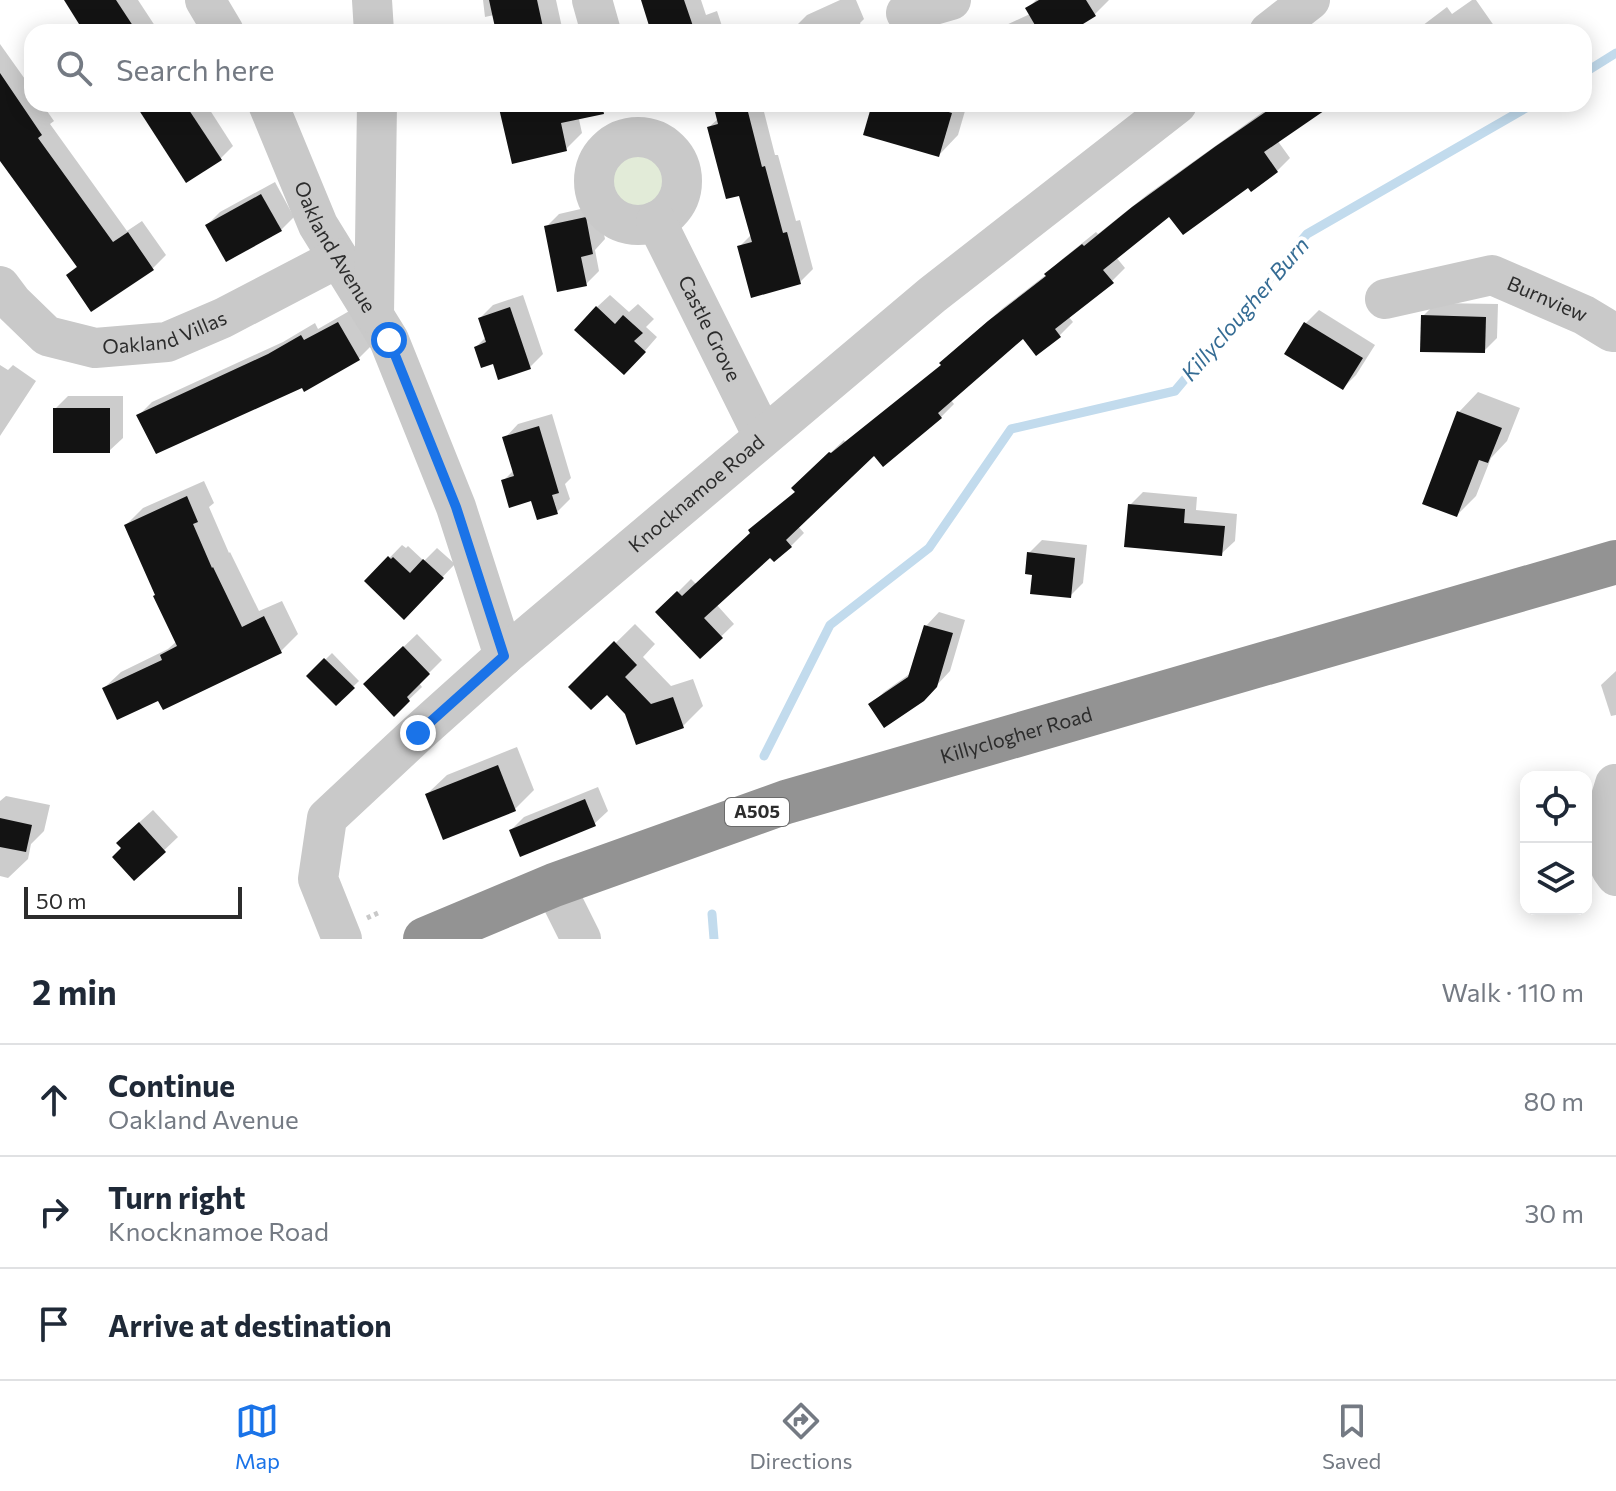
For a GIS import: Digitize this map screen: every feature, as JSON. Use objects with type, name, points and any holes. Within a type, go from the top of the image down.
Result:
[{"type":"highway","name":"Killyclogher Road","points":[[425,939],[554,885],[786,802],[1616,562]]},
{"type":"street","points":[[205,0],[219,24]]},
{"type":"street","points":[[372,0],[374,24]]},
{"type":"street","points":[[592,0],[599,24]]},
{"type":"street","points":[[906,13],[951,0]]},
{"type":"street","points":[[1279,24],[1310,0]]},
{"type":"street","name":"Oakland Avenue","points":[[271,112],[318,225],[389,340],[456,507],[504,656]]},
{"type":"street","points":[[374,314],[377,112]]},
{"type":"street","name":"Knocknamoe Road","points":[[342,939],[318,879],[327,818],[504,656],[763,436],[932,295],[1167,112]]},
{"type":"street","points":[[628,120],[650,138],[666,146],[677,160],[682,177],[680,195],[671,211],[656,221],[635,225],[614,219],[599,203],[593,182],[598,161],[628,120]]},
{"type":"street","name":"Castle Grove","points":[[656,221],[763,436]]},
{"type":"street","name":"Oakland Villas","points":[[0,286],[47,336],[95,348],[167,342],[223,318],[338,258]]},
{"type":"street","name":"Burnview","points":[[1385,299],[1492,275],[1616,332]]},
{"type":"street","points":[[1615,784],[1605,817],[1611,869],[1616,876]]},
{"type":"street","points":[[554,885],[581,939]]},
{"type":"green space","points":[[639,153],[650,155],[659,162],[666,171],[666,193],[659,202],[650,209],[639,211],[628,209],[619,202],[612,193],[610,182],[612,171],[619,162],[628,155]]},
{"type":"building","points":[[64,0],[116,0],[132,24],[79,24]]},
{"type":"building","points":[[489,0],[537,0],[542,24],[494,24]]},
{"type":"building","points":[[641,0],[684,0],[692,24],[648,24]]},
{"type":"building","points":[[1039,0],[1086,0],[1096,16],[1083,24],[1034,24],[1025,8]]},
{"type":"building","points":[[0,73],[42,135],[38,138],[113,242],[128,232],[154,270],[91,312],[66,275],[77,267],[0,161]]},
{"type":"building","points":[[140,112],[190,112],[222,160],[186,183]]},
{"type":"building","points":[[500,112],[604,112],[561,123],[567,151],[512,164]]},
{"type":"building","points":[[715,112],[748,112],[762,167],[765,166],[783,233],[787,232],[801,284],[751,298],[737,246],[752,242],[739,196],[726,199],[707,127],[718,124]]},
{"type":"building","points":[[870,112],[952,113],[939,157],[863,135]]},
{"type":"building","points":[[1265,112],[1322,112],[1264,152],[1278,172],[1251,192],[1248,188],[1183,235],[1169,217],[1103,270],[1114,283],[1055,329],[1061,337],[1036,356],[1023,339],[938,413],[942,418],[883,467],[874,456],[786,540],[792,547],[774,562],[770,558],[704,618],[723,638],[700,659],[655,612],[677,591],[682,596],[750,533],[748,530],[795,492],[791,488],[829,452],[941,365],[939,363],[988,321],[1046,276],[1044,274]]},
{"type":"building","points":[[261,194],[282,231],[226,262],[205,225]]},
{"type":"building","points":[[586,217],[593,254],[581,257],[587,286],[557,292],[544,226]]},
{"type":"building","points":[[596,306],[615,324],[623,315],[643,333],[634,341],[646,352],[624,375],[574,330]]},
{"type":"building","points":[[510,307],[531,369],[498,380],[493,364],[481,368],[474,347],[486,342],[478,318]]},
{"type":"building","points":[[1421,315],[1486,317],[1485,353],[1420,352]]},
{"type":"building","points":[[338,322],[360,360],[304,392],[302,388],[156,454],[136,415],[268,354],[301,335],[304,340]]},
{"type":"building","points":[[1304,322],[1363,358],[1343,390],[1284,354]]},
{"type":"building","points":[[53,408],[110,408],[110,453],[53,453]]},
{"type":"building","points":[[1457,411],[1502,428],[1488,463],[1479,460],[1457,517],[1422,504]]},
{"type":"building","points":[[539,426],[559,493],[552,495],[558,514],[537,520],[531,501],[509,508],[501,480],[514,476],[502,437]]},
{"type":"building","points":[[187,496],[198,522],[193,524],[242,627],[264,616],[282,653],[163,710],[158,701],[117,720],[102,688],[162,660],[160,655],[177,646],[124,525]]},
{"type":"building","points":[[1128,504],[1185,509],[1184,523],[1225,526],[1222,556],[1124,547]]},
{"type":"building","points":[[1027,552],[1075,558],[1071,598],[1030,594],[1032,575],[1025,574]]},
{"type":"building","points":[[388,556],[410,573],[423,559],[444,578],[404,620],[364,581]]},
{"type":"building","points":[[924,625],[953,633],[937,687],[924,701],[884,728],[868,704],[908,677]]},
{"type":"building","points":[[614,641],[637,665],[625,677],[651,704],[673,697],[684,728],[636,745],[625,714],[607,695],[591,710],[568,687]]},
{"type":"building","points":[[403,646],[430,674],[407,697],[410,701],[394,717],[363,684]]},
{"type":"building","points":[[324,658],[355,688],[336,706],[306,676]]},
{"type":"building","points":[[498,765],[516,811],[443,840],[425,794]]},
{"type":"building","points":[[585,799],[596,826],[520,857],[509,830]]},
{"type":"building","points":[[0,818],[32,825],[26,852],[0,847]]},
{"type":"building","points":[[139,822],[166,852],[134,881],[112,857],[121,848],[116,843]]},
{"type":"waterway","name":"Killyclougher Burn","points":[[1592,68],[1616,53]]},
{"type":"waterway","name":"Killyclougher Burn","points":[[764,756],[830,625],[929,548],[1011,429],[1175,391],[1307,234],[1519,112]]},
{"type":"waterway","points":[[712,914],[714,939]]},
{"type":"route","points":[[389,340],[456,507],[504,656],[418,733]]}]
